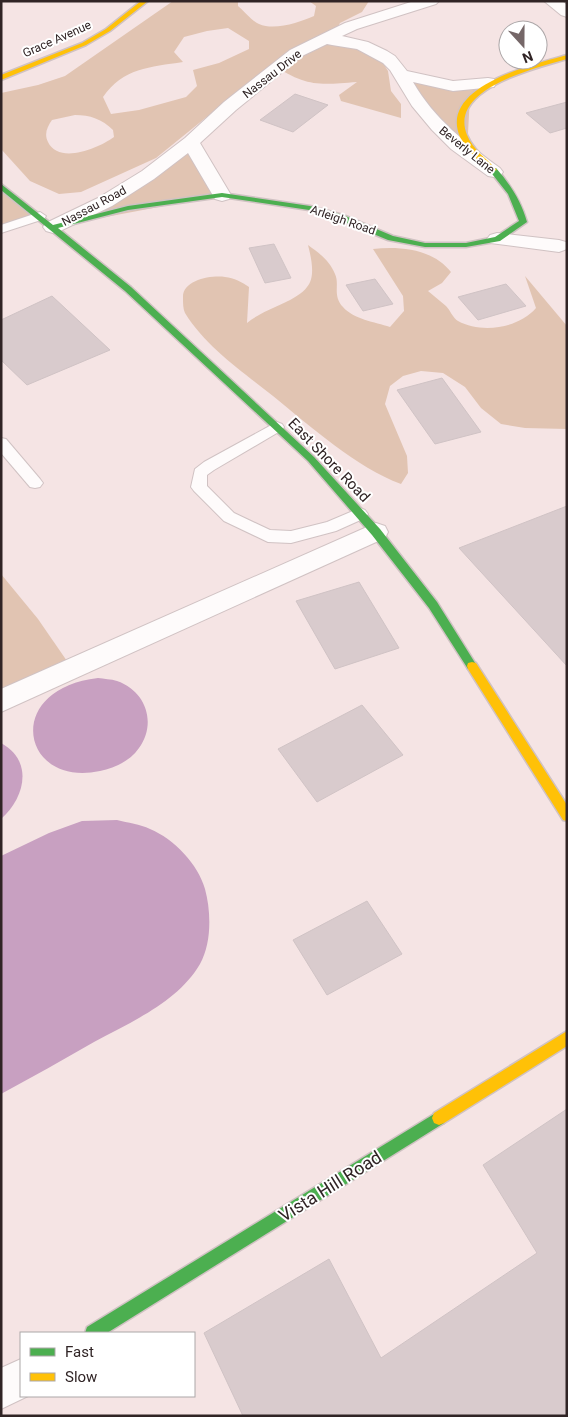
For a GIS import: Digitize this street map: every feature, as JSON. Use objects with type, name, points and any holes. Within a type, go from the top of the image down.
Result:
[{"type":"street","name":"Grace Avenue","points":[[1,78],[93,40],[109,30],[145,1]]},
{"type":"street","name":"Nassau Drive","points":[[134,184],[191,142],[230,106],[296,53],[351,26],[431,1]]},
{"type":"street","points":[[552,1],[567,12]]},
{"type":"street","name":"Beverly Lane","points":[[323,39],[354,43],[368,48],[387,59],[396,67],[412,94],[439,128],[467,152],[500,176]]},
{"type":"street","points":[[400,74],[453,86],[488,83],[567,57]]},
{"type":"street","name":"Beverly Lane","points":[[488,83],[470,96],[464,104],[460,111],[459,127],[476,153],[508,184],[520,208],[519,225]]},
{"type":"street","points":[[191,142],[222,195]]},
{"type":"street","name":"Nassau Road","points":[[47,222],[105,202],[134,184]]},
{"type":"street","name":"East Shore Road","points":[[1,186],[128,290],[311,459],[368,524],[433,605],[567,816]]},
{"type":"street","name":"Arleigh Road","points":[[47,222],[170,200],[222,195],[310,208],[340,217],[391,238],[425,245],[466,245],[497,239],[563,247]]},
{"type":"street","name":"Arleigh Road","points":[[497,239],[519,225],[563,247]]},
{"type":"street","points":[[1,701],[368,524]]},
{"type":"street","name":"Vista Hill Road","points":[[95,1332],[567,1038]]},
{"type":"street","points":[[1,1390],[20,1379]]},
{"type":"lane","points":[[1,229],[47,222]]},
{"type":"lane","points":[[278,427],[209,466],[200,473],[199,487],[229,517],[268,536],[291,537],[331,528],[368,524]]},
{"type":"lane","points":[[1,443],[35,484]]},
{"type":"shaded area","points":[[173,1],[238,1],[238,6],[254,21],[272,27],[295,23],[314,16],[316,6],[309,1],[369,1],[362,12],[340,23],[328,42],[378,55],[388,71],[391,91],[401,104],[401,118],[341,101],[339,95],[357,82],[313,83],[294,77],[272,64],[156,158],[81,192],[59,194],[30,181],[1,149],[1,93],[38,85],[65,76]],"holes":[[[228,28],[249,41],[249,49],[219,63],[193,70],[197,86],[186,97],[139,110],[111,114],[103,97],[119,80],[138,70],[183,62],[174,52],[184,37]],[[75,115],[100,120],[113,130],[114,137],[99,146],[80,152],[70,153],[53,149],[46,136],[50,123],[52,120]]]},
{"type":"shaded area","points":[[400,74],[416,79],[488,83],[470,96],[467,152]]},
{"type":"shaded area","points":[[191,142],[222,195],[53,227]]},
{"type":"shaded area","points":[[1,186],[40,216],[1,232]]},
{"type":"shaded area","points":[[308,245],[324,258],[333,269],[338,298],[347,311],[371,322],[390,327],[404,311],[403,296],[373,249],[394,248],[415,251],[435,258],[444,264],[451,272],[442,283],[428,291],[446,306],[458,321],[478,327],[500,327],[510,324],[529,315],[536,308],[525,276],[567,326],[567,429],[525,428],[501,424],[481,408],[465,387],[443,373],[421,371],[403,376],[390,386],[385,404],[407,456],[408,473],[401,484],[384,477],[351,457],[318,433],[214,348],[203,337],[184,310],[184,292],[192,283],[212,277],[238,280],[249,287],[247,323],[295,297],[307,287],[310,283],[312,272]]},
{"type":"shaded area","points":[[1,574],[38,619],[69,664],[1,694]]},
{"type":"shaded area","points":[[98,678],[115,680],[127,686],[141,700],[148,718],[144,738],[139,748],[122,763],[106,770],[73,772],[53,765],[39,752],[33,735],[36,717],[47,700],[67,686]]},
{"type":"shaded area","points":[[1,743],[18,760],[22,769],[22,780],[16,801],[1,819]]},
{"type":"shaded area","points":[[117,820],[142,826],[159,833],[184,853],[197,870],[205,889],[209,917],[207,947],[204,956],[191,977],[167,1000],[153,1010],[1,1094],[1,856],[49,833],[82,821]]},
{"type":"building","points":[[295,94],[328,105],[293,132],[260,120]]},
{"type":"building","points":[[567,102],[567,128],[550,133],[526,113]]},
{"type":"building","points":[[274,244],[291,278],[265,283],[249,248]]},
{"type":"building","points":[[375,279],[393,304],[363,311],[346,285]]},
{"type":"building","points":[[506,284],[526,306],[478,320],[458,297]]},
{"type":"building","points":[[52,296],[110,350],[27,385],[1,360],[1,320]]},
{"type":"building","points":[[442,378],[481,432],[435,444],[397,390]]},
{"type":"building","points":[[567,506],[567,666],[459,548]]},
{"type":"building","points":[[359,582],[399,648],[335,669],[296,601]]},
{"type":"building","points":[[362,705],[403,755],[317,802],[278,749]]},
{"type":"building","points":[[367,901],[402,954],[327,995],[293,940]]},
{"type":"building","points":[[567,1109],[567,1416],[243,1416],[204,1333],[329,1259],[381,1358],[537,1253],[483,1165]]},
{"type":"traffic: fast","points":[[53,227],[128,208],[222,195],[310,208],[340,217],[391,238],[425,245],[466,245],[497,239],[523,222],[512,194],[493,170]]},
{"type":"traffic: fast","points":[[1,186],[128,289],[311,459],[376,532],[433,605],[472,666]]},
{"type":"traffic: fast","points":[[95,1332],[439,1118]]},
{"type":"traffic: slow","points":[[1,78],[84,44],[108,30],[145,1]]},
{"type":"traffic: slow","points":[[493,170],[479,157],[464,137],[461,115],[468,101],[481,90],[498,80],[516,72],[567,57]]},
{"type":"traffic: slow","points":[[472,666],[567,816]]},
{"type":"traffic: slow","points":[[439,1118],[567,1038]]}]
